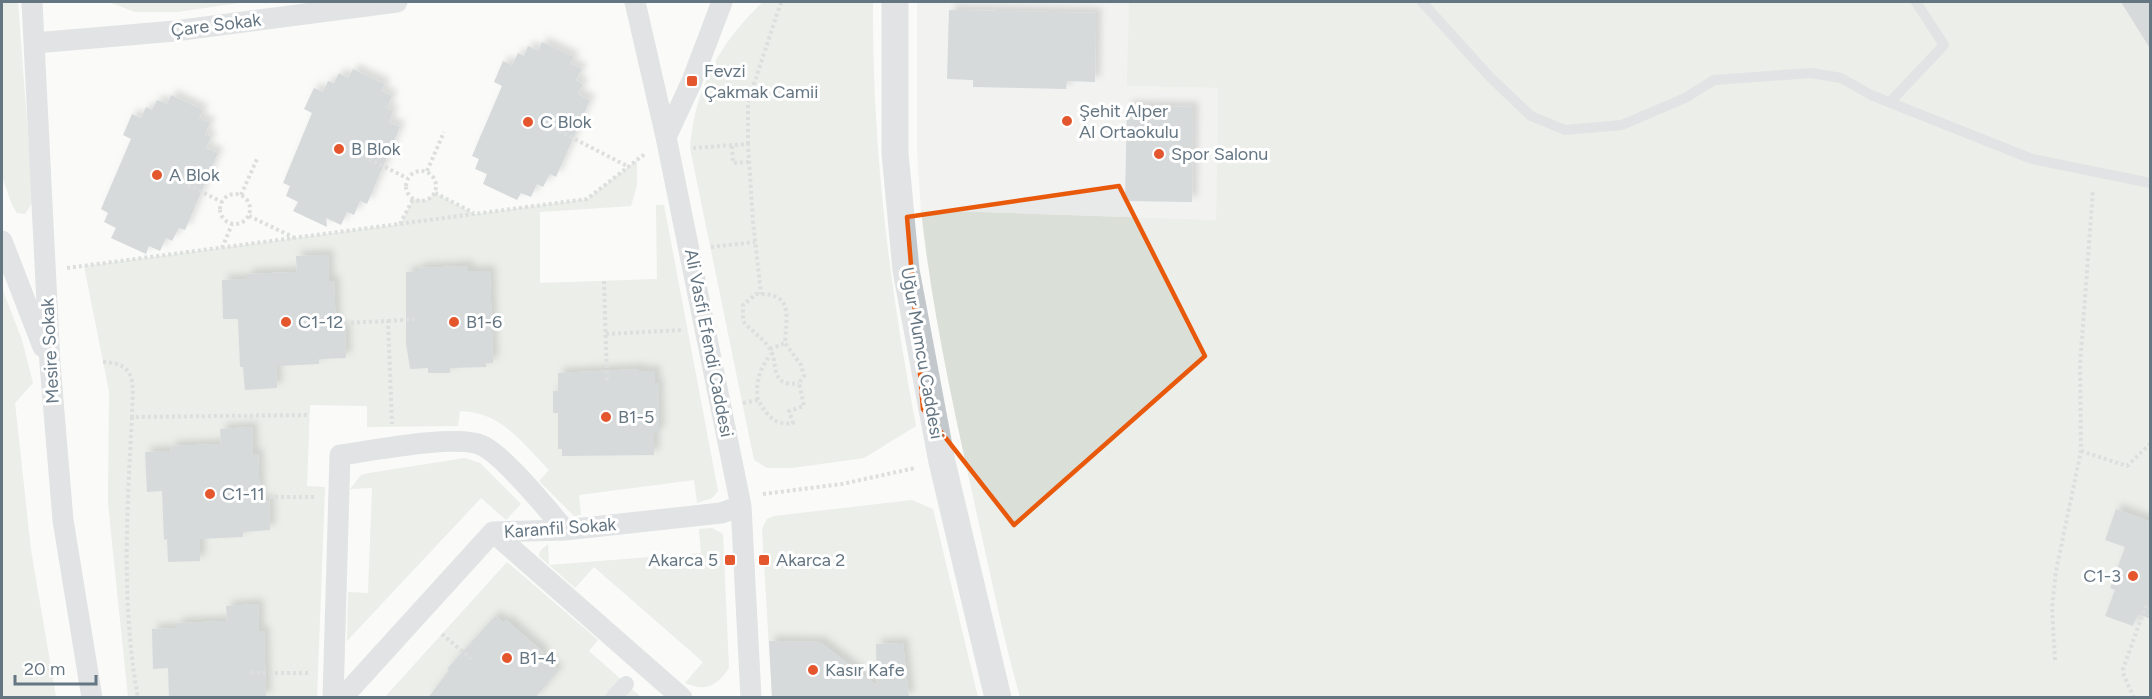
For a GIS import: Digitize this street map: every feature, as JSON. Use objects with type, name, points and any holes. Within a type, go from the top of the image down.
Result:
[{"type":"street","name":"Mesire Sokak","points":[[32,2],[50,364],[63,520],[92,698]]},
{"type":"street","name":"Çare Sokak","points":[[35,43],[175,31],[397,2]]},
{"type":"street","name":"Ali Vasfi Efendi Caddesi","points":[[635,2],[666,137],[741,506],[751,698]]},
{"type":"street","points":[[666,137],[692,81],[723,2]]},
{"type":"street","name":"Uğur Mumcu Caddesi","points":[[895,2],[895,153],[906,270],[942,462],[998,698]]},
{"type":"street","points":[[2,241],[50,364]]},
{"type":"street","points":[[333,698],[340,455],[457,441],[481,445],[533,494],[565,530]]},
{"type":"street","name":"Karanfil Sokak","points":[[342,698],[493,532],[565,530],[721,513],[741,506]]},
{"type":"street","points":[[493,532],[684,696]]},
{"type":"street","points":[[613,698],[626,684]]},
{"type":"lane","points":[[1422,2],[1490,77],[1531,116],[1565,130],[1622,125],[1685,98],[1714,80],[1811,73],[1841,78],[1890,102],[2032,159],[2151,183]]},
{"type":"lane","points":[[1890,102],[1944,45],[1916,2]]},
{"type":"path","points":[[761,294],[749,162],[748,102],[781,2]]},
{"type":"path","points":[[559,131],[628,167]]},
{"type":"path","points":[[427,171],[444,132]]},
{"type":"path","points":[[46,271],[587,199],[666,137]]},
{"type":"path","points":[[690,148],[748,144]]},
{"type":"path","points":[[732,146],[733,163],[749,162]]},
{"type":"path","points":[[241,195],[257,159]]},
{"type":"path","points":[[369,159],[407,178]]},
{"type":"path","points":[[407,178],[417,171],[427,171]]},
{"type":"path","points":[[427,171],[436,182],[435,193]]},
{"type":"path","points":[[2055,660],[2052,608],[2056,571],[2080,451],[2080,366],[2094,171]]},
{"type":"path","points":[[407,178],[406,191],[412,199],[423,201],[435,193]]},
{"type":"path","points":[[188,185],[222,202]]},
{"type":"path","points":[[435,193],[475,214]]},
{"type":"path","points":[[231,194],[241,195],[249,202],[249,216],[242,224],[232,224],[221,214],[222,202],[231,194]]},
{"type":"path","points":[[400,224],[412,199]]},
{"type":"path","points":[[249,216],[295,238]]},
{"type":"path","points":[[222,248],[232,224]]},
{"type":"path","points":[[711,247],[755,242]]},
{"type":"path","points":[[604,281],[607,381]]},
{"type":"path","points":[[785,343],[771,351],[761,367],[756,390],[758,400],[766,414],[776,423],[793,423],[789,411],[804,406],[799,383],[804,376],[801,365],[785,343],[789,321],[786,308],[773,297],[761,294],[749,298],[741,313],[748,327],[771,351],[773,367],[780,379],[787,383],[799,383]]},
{"type":"path","points":[[321,324],[417,319]]},
{"type":"path","points":[[388,321],[392,448]]},
{"type":"path","points":[[606,334],[687,330]]},
{"type":"path","points":[[103,362],[119,362],[126,366],[131,376],[132,417],[125,542],[128,606],[138,698]]},
{"type":"path","points":[[743,403],[758,400]]},
{"type":"path","points":[[132,417],[309,415]]},
{"type":"path","points":[[2080,451],[2127,466],[2151,444]]},
{"type":"path","points":[[759,494],[842,484],[924,466]]},
{"type":"path","points":[[244,497],[325,497]]},
{"type":"path","points":[[2134,698],[2123,669],[2146,605]]},
{"type":"path","points":[[442,634],[471,659]]},
{"type":"path","points":[[250,674],[320,673]]},
{"type":"highlighted area","points":[[1119,186],[1205,356],[1014,525],[923,409],[907,217]]},
{"type":"shaded area","points":[[2,2],[18,2],[33,202],[25,214],[17,213],[12,205],[2,176]]},
{"type":"shaded area","points":[[109,2],[246,2],[177,12],[135,12]]},
{"type":"shaded area","points":[[763,2],[873,2],[873,55],[884,215],[890,268],[916,426],[864,458],[792,468],[767,468],[754,460],[690,148],[697,106],[712,68],[734,33]]},
{"type":"shaded area","name":"Şehit Alper Al Ortaokulu","points":[[917,2],[1129,2],[1128,86],[1218,88],[1216,220],[921,210],[917,154]]},
{"type":"shaded area","points":[[1129,2],[2150,2],[2150,697],[1020,697],[997,606],[953,401],[931,287],[921,210],[1216,220],[1218,88],[1127,86]]},
{"type":"shaded area","points":[[637,160],[637,185],[631,206],[540,212],[540,283],[657,279],[656,205],[664,205],[718,491],[712,498],[697,503],[694,480],[579,495],[581,515],[574,516],[539,481],[549,470],[510,430],[488,417],[460,411],[458,426],[367,427],[367,406],[310,405],[307,486],[325,487],[317,697],[128,697],[108,504],[109,391],[84,266],[400,224],[413,199],[427,200],[435,193],[475,214],[587,199]]},
{"type":"shaded area","points":[[2,288],[22,340],[33,383],[15,403],[31,550],[56,697],[2,697]]},
{"type":"shaded area","points":[[465,458],[480,463],[521,504],[506,520],[481,498],[347,641],[348,592],[368,593],[372,488],[350,489],[361,475]]},
{"type":"shaded area","points":[[912,500],[933,509],[978,697],[772,697],[762,529],[767,519],[774,516]]},
{"type":"shaded area","points":[[712,528],[723,534],[729,668],[710,686],[699,687],[685,683],[703,662],[594,567],[575,588],[549,565],[701,553],[699,529]]},
{"type":"shaded area","points":[[548,544],[549,565],[539,556],[540,551]]},
{"type":"shaded area","points":[[507,562],[598,640],[589,651],[641,697],[384,698]]},
{"type":"building","points":[[2121,2],[2151,2],[2151,50]]},
{"type":"building","name":"Şehit Alper Al Ortaokulu","points":[[949,10],[1096,13],[1095,82],[1067,81],[1066,89],[973,87],[973,80],[947,79]]},
{"type":"building","name":"C Blok","points":[[542,42],[574,57],[570,64],[582,69],[576,80],[583,84],[578,94],[590,100],[556,177],[550,174],[543,187],[537,184],[531,197],[521,193],[517,200],[483,184],[487,174],[475,169],[479,159],[472,156],[502,86],[494,82],[503,61],[512,65],[518,53],[524,56],[528,46],[538,51]]},
{"type":"building","name":"B Blok","points":[[353,69],[385,84],[381,91],[392,96],[387,108],[393,111],[389,122],[400,127],[367,204],[360,201],[354,215],[347,212],[341,225],[326,218],[327,227],[293,211],[298,202],[286,196],[290,186],[283,183],[312,113],[304,109],[314,88],[323,92],[328,81],[334,83],[339,73],[348,78]]},
{"type":"building","name":"A Blok","points":[[171,95],[203,110],[199,118],[210,123],[205,134],[211,137],[206,148],[218,153],[185,230],[179,228],[172,241],[166,238],[160,251],[149,246],[146,254],[111,238],[116,228],[104,222],[108,213],[101,209],[131,139],[123,135],[132,114],[141,118],[146,107],[152,110],[157,100],[167,104]]},
{"type":"building","name":"Spor Salonu","points":[[1127,106],[1193,107],[1192,202],[1125,201]]},
{"type":"building","name":"C1-12","points":[[328,255],[329,281],[334,281],[336,328],[345,328],[346,358],[319,359],[319,364],[276,366],[277,388],[245,390],[243,367],[240,367],[238,319],[223,319],[222,280],[247,279],[247,274],[297,272],[296,256]]},
{"type":"building","name":"B1-6","points":[[468,266],[468,271],[490,271],[493,363],[486,363],[486,367],[450,368],[450,373],[428,373],[428,368],[410,369],[406,343],[406,272],[418,271],[418,268]]},
{"type":"building","name":"B1-5","points":[[639,369],[639,371],[655,371],[655,383],[658,383],[659,433],[654,433],[654,455],[562,456],[562,449],[558,449],[558,413],[553,413],[553,391],[558,391],[558,373]]},
{"type":"building","name":"C1-11","points":[[252,427],[253,454],[258,454],[260,501],[269,500],[270,530],[243,532],[243,537],[200,539],[200,561],[168,562],[167,539],[164,540],[162,491],[147,492],[145,452],[171,451],[170,446],[221,444],[220,429]]},
{"type":"building","name":"C1-3","points":[[2116,509],[2151,522],[2151,619],[2138,614],[2133,626],[2105,616],[2115,590],[2110,588],[2125,547],[2105,540]]},
{"type":"building","points":[[258,604],[259,631],[264,631],[266,698],[169,698],[168,668],[153,669],[152,629],[177,628],[177,623],[227,621],[226,606]]},
{"type":"building","name":"B1-4","points":[[495,616],[504,623],[506,620],[544,653],[541,656],[558,671],[535,698],[428,698],[449,670],[447,669]]},
{"type":"building","name":"Kasır Kafe","points":[[769,641],[820,642],[877,686],[876,644],[903,643],[909,698],[772,698]]},
{"type":"place","name":"Fevzi Çakmak Camii","points":[[692,81]]},
{"type":"place","name":"Şehit Alper Al Ortaokulu","points":[[1067,121]]},
{"type":"place","name":"C Blok","points":[[528,122]]},
{"type":"place","name":"B Blok","points":[[339,149]]},
{"type":"place","name":"Spor Salonu","points":[[1159,154]]},
{"type":"place","name":"A Blok","points":[[157,175]]},
{"type":"place","name":"C1-12","points":[[286,322]]},
{"type":"place","name":"B1-6","points":[[454,322]]},
{"type":"place","name":"B1-5","points":[[606,417]]},
{"type":"place","name":"C1-11","points":[[210,494]]},
{"type":"place","name":"Akarca 5","points":[[730,560]]},
{"type":"place","name":"Akarca 2","points":[[764,560]]},
{"type":"place","name":"C1-3","points":[[2133,576]]},
{"type":"place","name":"B1-4","points":[[507,658]]},
{"type":"place","name":"Kasır Kafe","points":[[813,670]]}]
